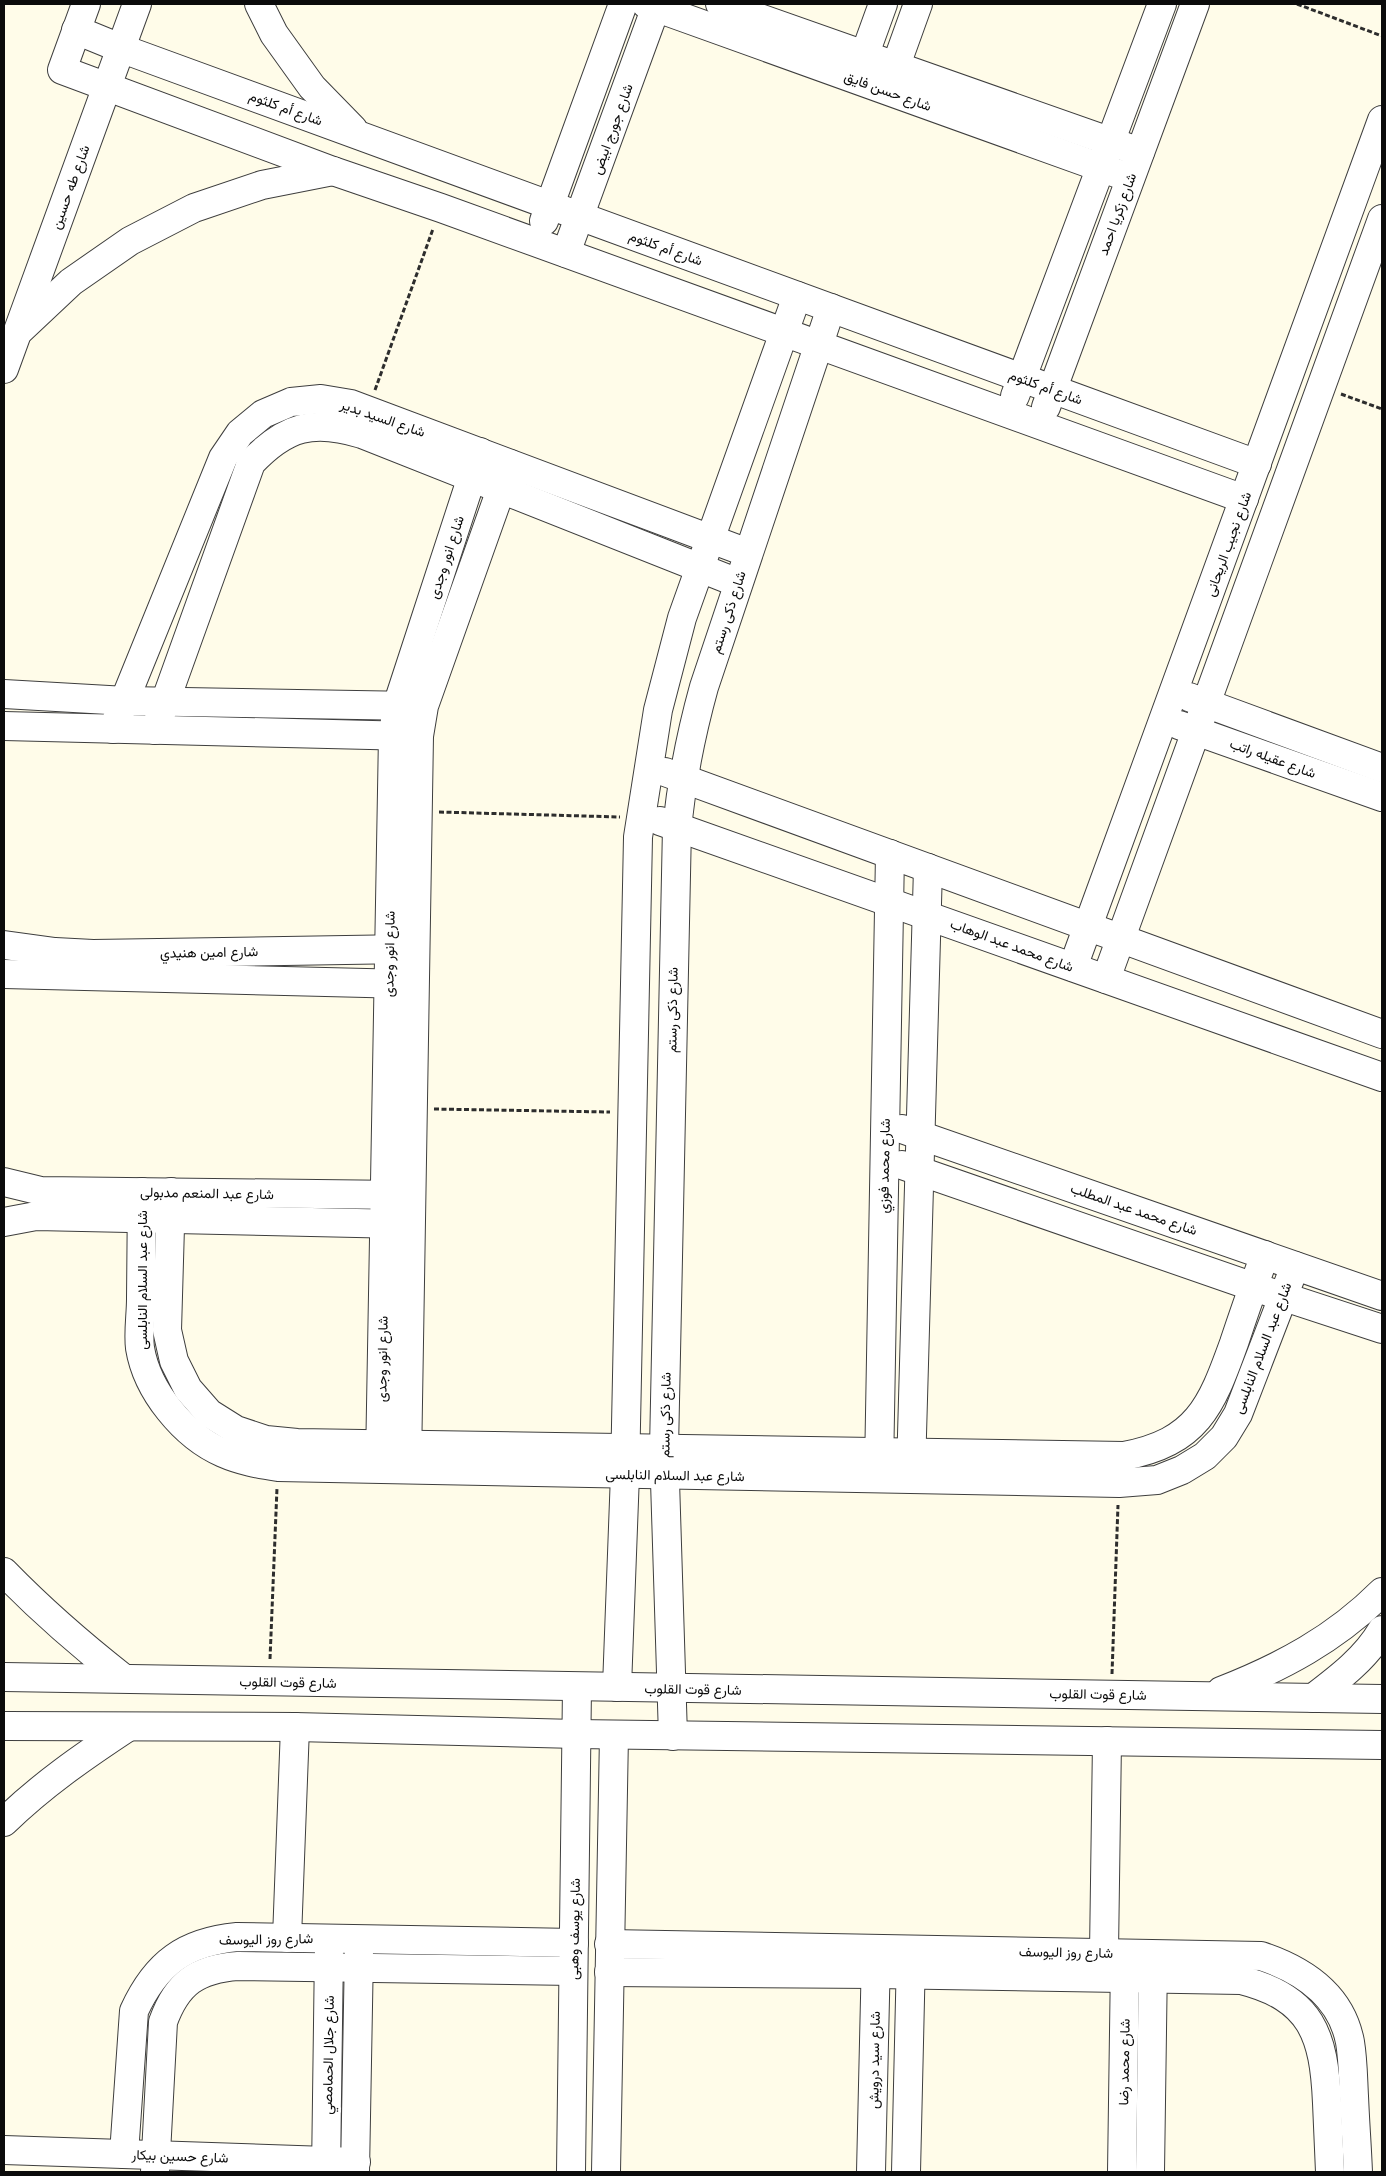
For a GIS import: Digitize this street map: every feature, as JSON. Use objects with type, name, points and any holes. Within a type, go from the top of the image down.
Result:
[{"type":"street","points":[[86,4],[62,70],[333,171],[536,242],[1244,499]]},
{"type":"street","name":"شارع طه حسين","points":[[4,370],[137,4]]},
{"type":"street","points":[[259,4],[274,34],[312,87],[357,134]]},
{"type":"street","points":[[536,242],[623,4]]},
{"type":"street","name":"شارع حسن فايق","points":[[720,4],[860,67]]},
{"type":"street","points":[[860,67],[883,4]]},
{"type":"street","points":[[891,78],[918,4]]},
{"type":"street","points":[[1008,414],[1162,4]]},
{"type":"street","name":"شارع زكريا احمد","points":[[1039,425],[1195,4]]},
{"type":"street","name":"شارع حسن فايق","points":[[653,5],[1140,152]]},
{"type":"street","name":"شارع جورج ابيض","points":[[566,253],[653,5]]},
{"type":"street","name":"شارع أم كلثوم","points":[[76,30],[120,48],[1256,464]]},
{"type":"street","name":"شارع حسن فايق","points":[[891,78],[1130,178]]},
{"type":"street","name":"شارع نجيب الريحانى","points":[[1073,967],[1382,120]]},
{"type":"street","points":[[18,331],[71,282],[130,241],[194,208],[262,185],[333,171]]},
{"type":"street","points":[[1106,979],[1381,222],[1348,213]]},
{"type":"street","points":[[617,1687],[625,1461],[638,836],[658,710],[682,618],[797,296]]},
{"type":"street","name":"شارع ذكى رستم","points":[[673,1736],[665,1462],[677,827],[682,778],[691,732],[704,687],[831,308]]},
{"type":"street","name":"شارع السيد بدير","points":[[113,729],[126,701],[223,458],[240,433],[263,414],[291,402],[321,399],[351,404],[367,410],[476,465],[501,489],[738,583]]},
{"type":"street","name":"شارع السيد بدير","points":[[154,730],[166,702],[251,463],[268,445],[289,433],[313,426],[338,427],[476,465],[510,464],[748,553]]},
{"type":"street","name":"شارع انور وجدى","points":[[411,706],[510,464]]},
{"type":"street","name":"شارع انور وجدى","points":[[394,1457],[406,736],[411,706],[476,465]]},
{"type":"street","name":"شارع عقيله راتب","points":[[1174,692],[1382,768]]},
{"type":"street","points":[[4,694],[126,701],[411,706]]},
{"type":"street","name":"شارع عقيله راتب","points":[[1163,720],[1382,797]]},
{"type":"street","points":[[4,726],[406,736]]},
{"type":"street","name":"شارع انور وجدى","points":[[402,949],[418,812],[406,736]]},
{"type":"street","points":[[649,766],[1382,1034]]},
{"type":"street","name":"شارع محمد عبد الوهاب","points":[[641,816],[677,827],[1382,1077]]},
{"type":"street","name":"شارع محمد فوزي","points":[[879,1465],[890,854]]},
{"type":"street","points":[[911,1466],[925,915],[928,868]]},
{"type":"street","name":"شارع امين هنيدي","points":[[4,945],[55,952],[93,954],[402,949]]},
{"type":"street","name":"شارع امين هنيدي","points":[[4,974],[402,983]]},
{"type":"street","name":"شارع انور وجدى","points":[[398,1195],[413,1108],[402,983]]},
{"type":"street","name":"شارع محمد عبد المطلب","points":[[885,1123],[1382,1296]]},
{"type":"street","points":[[884,1159],[1254,1287],[1382,1329]]},
{"type":"street","name":"شارع عبد المنعم مدبولى","points":[[4,1182],[41,1191],[142,1205],[398,1224]]},
{"type":"street","name":"شارع عبد المنعم مدبولى","points":[[171,1206],[398,1195]]},
{"type":"street","name":"شارع عبد السلام النابلسى","points":[[142,1205],[140,1348],[148,1374],[161,1398],[184,1425],[198,1437],[220,1452],[246,1462],[278,1467],[394,1457],[879,1465],[1119,1483],[1157,1480],[1182,1470],[1205,1456],[1224,1437],[1238,1414],[1295,1266]]},
{"type":"street","name":"شارع عبد المنعم مدبولى","points":[[4,1222],[36,1216],[142,1205]]},
{"type":"street","name":"شارع عبد السلام النابلسى","points":[[171,1206],[167,1330],[174,1361],[188,1389],[209,1413],[236,1430],[266,1440],[394,1457]]},
{"type":"street","name":"شارع عبد السلام النابلسى","points":[[911,1466],[1124,1456],[1148,1452],[1170,1442],[1190,1427],[1206,1409],[1218,1388],[1264,1255]]},
{"type":"street","points":[[4,1572],[72,1637],[122,1677]]},
{"type":"street","points":[[1209,1696],[1265,1674],[1317,1645],[1365,1609],[1382,1592]]},
{"type":"street","points":[[1313,1698],[1361,1656],[1382,1630]]},
{"type":"street","name":"شارع قوت القلوب","points":[[4,1677],[122,1677],[270,1682],[1382,1699]]},
{"type":"street","name":"شارع يوسف وهبى","points":[[571,2172],[577,1686]]},
{"type":"street","points":[[4,1726],[295,1727],[673,1736],[1382,1745]]},
{"type":"street","points":[[4,1822],[23,1803],[74,1762],[128,1727]]},
{"type":"street","points":[[287,1938],[295,1727]]},
{"type":"street","points":[[606,2172],[614,1735]]},
{"type":"street","name":"شارع محمد رضا","points":[[1107,1741],[1118,1961],[1122,2172]]},
{"type":"street","name":"شارع روز اليوسف","points":[[124,2154],[134,2011],[144,1991],[157,1973],[173,1958],[193,1946],[214,1939],[229,1938],[574,1943]]},
{"type":"street","name":"شارع جلال الحمامصي","points":[[326,2166],[329,1939]]},
{"type":"street","points":[[356,2167],[359,1939]]},
{"type":"street","name":"شارع روز اليوسف","points":[[609,1944],[876,1961],[1118,1961],[1241,1980],[1262,1986],[1282,1995],[1299,2009],[1312,2027],[1323,2054],[1326,2068],[1330,2172]]},
{"type":"street","name":"شارع روز اليوسف","points":[[1153,1966],[1260,1956],[1285,1964],[1308,1977],[1326,1995],[1340,2016],[1349,2040],[1358,2172]]},
{"type":"street","name":"شارع روز اليوسف","points":[[155,2164],[163,2022],[170,2003],[182,1987],[198,1974],[218,1968],[359,1968],[573,1979],[609,1979],[876,1961]]},
{"type":"street","name":"شارع سيد درويش","points":[[871,2172],[876,1961]]},
{"type":"street","points":[[906,2172],[911,1962]]},
{"type":"street","name":"شارع محمد رضا","points":[[1150,2172],[1153,1966]]},
{"type":"street","points":[[144,1991],[170,2003]]},
{"type":"street","name":"شارع حسين بيكار","points":[[4,2150],[124,2154],[155,2164],[356,2167]]},
{"type":"path","points":[[1297,4],[1382,36]]},
{"type":"path","points":[[367,410],[441,208]]},
{"type":"path","points":[[1321,387],[1382,409]]},
{"type":"path","points":[[418,812],[641,816]]},
{"type":"path","points":[[413,1108],[633,1113]]},
{"type":"path","points":[[270,1682],[278,1467]]},
{"type":"path","points":[[1112,1694],[1119,1483]]}]
